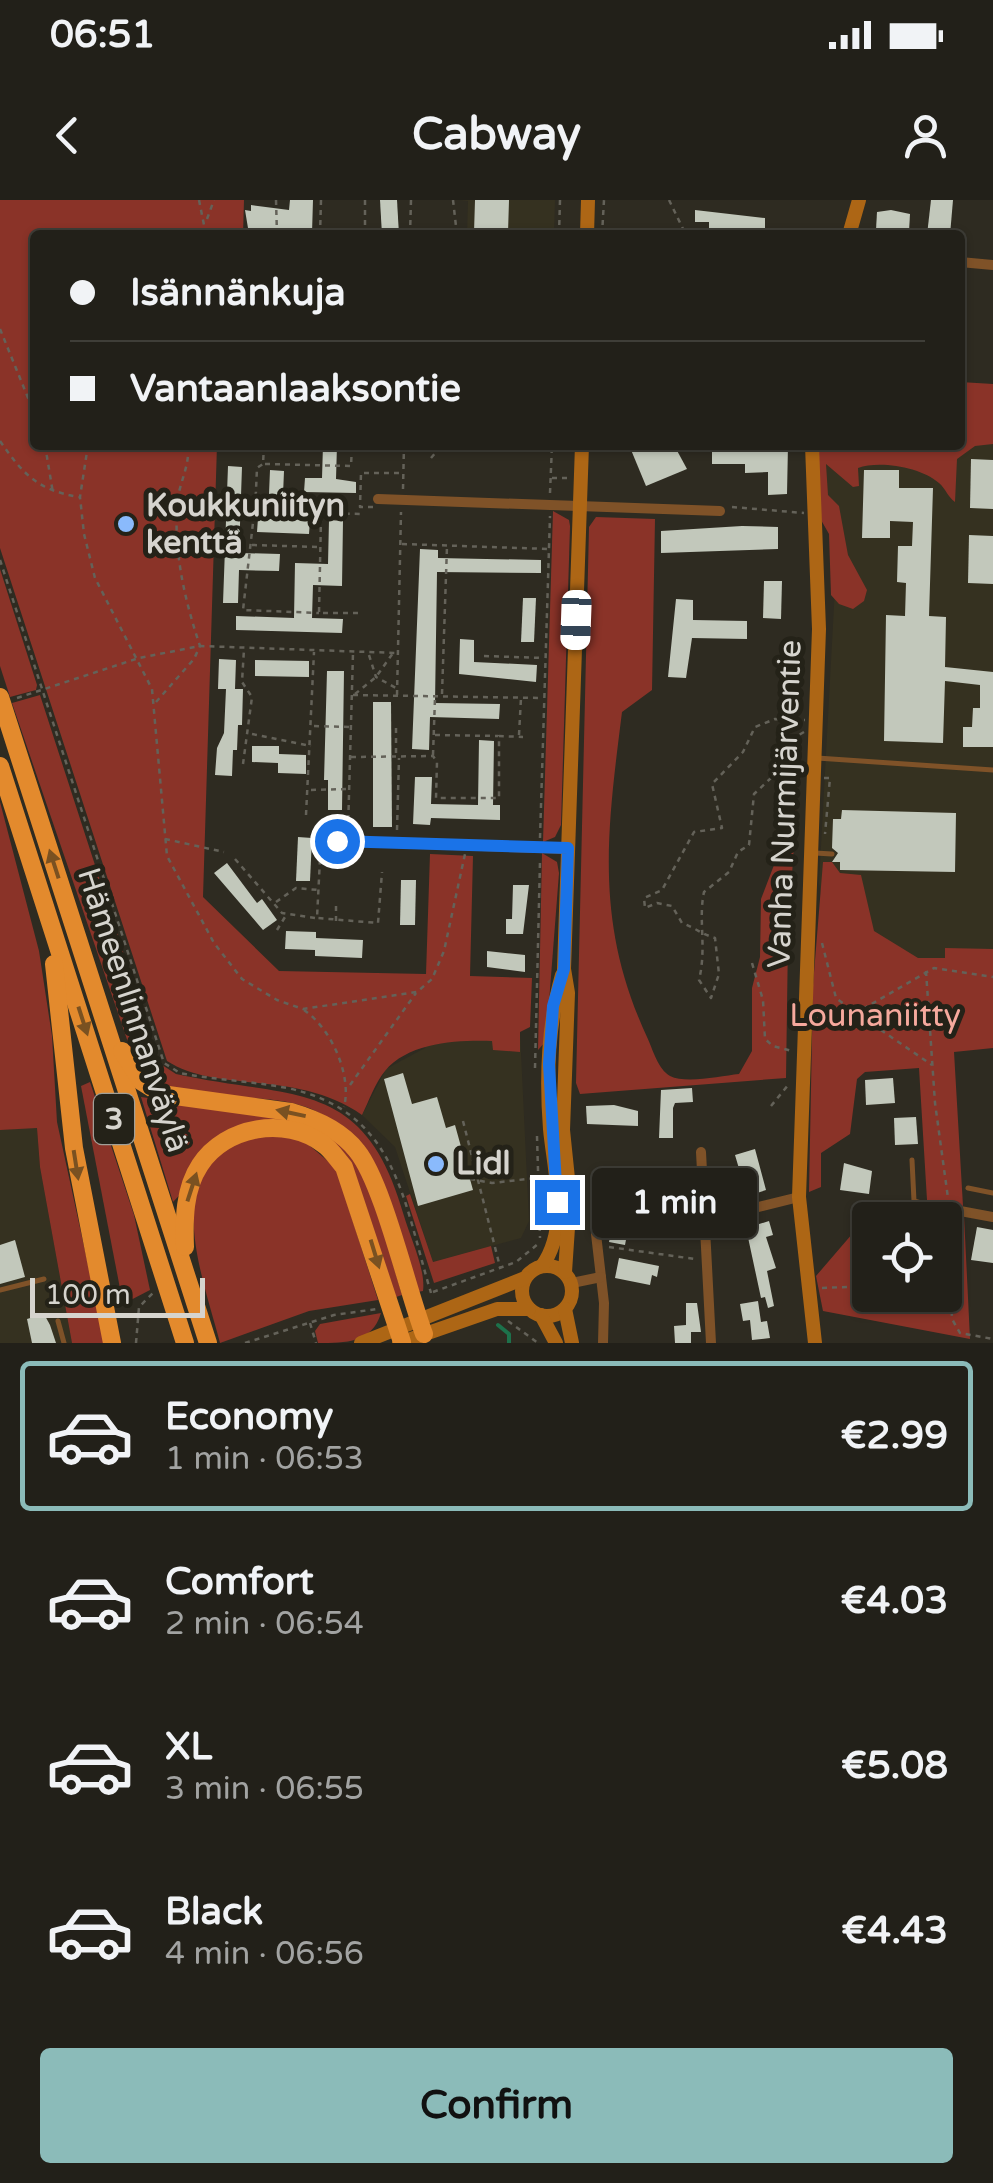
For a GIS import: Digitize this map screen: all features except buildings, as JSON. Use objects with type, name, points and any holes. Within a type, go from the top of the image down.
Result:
[{"type":"highway","name":"Hämeenlinnanväylä","points":[[6,698],[207,1340]]},
{"type":"highway","name":"Hämeenlinnanväylä","points":[[0,766],[185,1343]]},
{"type":"highway","points":[[41,895],[62,1011],[78,1176],[112,1343]]},
{"type":"highway","points":[[100,1006],[130,1064],[150,1088],[171,1097],[291,1112],[310,1118],[347,1140],[368,1168],[421,1328]]},
{"type":"highway","points":[[190,1283],[185,1212],[199,1166],[232,1136],[273,1128],[300,1132],[324,1144],[344,1167],[399,1338]]},
{"type":"main road","points":[[587,230],[588,200]]},
{"type":"main road","points":[[850,230],[859,200]]},
{"type":"main road","points":[[421,1328],[496,1309],[554,1316],[572,1296],[568,1277],[570,1198],[563,1130],[568,993],[564,969],[582,450]]},
{"type":"main road","name":"Vanha Nurmijärventie","points":[[812,450],[819,628],[799,1197],[815,1343]]},
{"type":"main road","points":[[361,1343],[399,1338],[525,1278],[542,1266],[554,1243],[557,1185],[549,1064],[553,1006],[564,969]]},
{"type":"main road","points":[[542,1266],[568,1277]]},
{"type":"main road","points":[[525,1278],[522,1294],[556,1343]]},
{"type":"main road","points":[[565,1308],[572,1343]]},
{"type":"street","points":[[965,262],[993,264]]},
{"type":"street","points":[[378,500],[720,511]]},
{"type":"street","points":[[341,839],[568,848]]},
{"type":"street","points":[[701,1152],[711,1343]]},
{"type":"street","points":[[706,1220],[799,1197]]},
{"type":"street","points":[[962,1211],[993,1217]]},
{"type":"street","points":[[597,1240],[603,1343]]},
{"type":"street","points":[[568,1277],[601,1277]]},
{"type":"lane","points":[[816,758],[993,770]]},
{"type":"lane","points":[[812,852],[832,854]]},
{"type":"lane","points":[[912,1160],[914,1201],[919,1202]]},
{"type":"lane","points":[[968,1188],[993,1194]]},
{"type":"lane","points":[[0,1290],[44,1278]]},
{"type":"lane","points":[[58,1321],[64,1343]]},
{"type":"path","points":[[199,200],[207,220]]},
{"type":"path","points":[[206,230],[214,200]]},
{"type":"path","points":[[276,200],[277,230]]},
{"type":"path","points":[[320,230],[321,200]]},
{"type":"path","points":[[364,200],[365,230]]},
{"type":"path","points":[[410,230],[411,200]]},
{"type":"path","points":[[452,200],[455,230]]},
{"type":"path","points":[[558,230],[560,200]]},
{"type":"path","points":[[602,230],[604,200]]},
{"type":"path","points":[[669,200],[684,230]]},
{"type":"path","points":[[0,330],[30,403]]},
{"type":"path","points":[[0,441],[21,474],[52,493],[80,497]]},
{"type":"path","points":[[45,450],[52,493]]},
{"type":"path","points":[[87,450],[80,497],[95,578],[139,658],[154,703],[163,839],[172,872],[214,943],[242,978],[277,1000],[303,1009],[417,992]]},
{"type":"path","points":[[154,703],[200,646],[186,606],[177,531],[177,501],[189,464],[188,450]]},
{"type":"path","points":[[264,450],[264,464]]},
{"type":"path","points":[[352,450],[351,466],[264,464],[257,468],[243,610],[361,613]]},
{"type":"path","points":[[397,695],[395,653],[404,450]]},
{"type":"path","points":[[431,458],[438,450]]},
{"type":"path","points":[[540,848],[552,450]]},
{"type":"path","points":[[255,512],[364,514]]},
{"type":"path","points":[[319,613],[321,513]]},
{"type":"path","points":[[250,544],[320,547]]},
{"type":"path","points":[[400,544],[548,549]]},
{"type":"path","points":[[442,697],[447,546]]},
{"type":"path","points":[[0,560],[164,1063],[180,1074],[283,1088]]},
{"type":"path","points":[[6,698],[42,691],[139,658],[200,646],[395,653]]},
{"type":"path","points":[[243,764],[252,697],[242,682],[244,648]]},
{"type":"path","points":[[306,815],[314,650]]},
{"type":"path","points":[[317,918],[320,838],[341,839],[350,788],[353,652]]},
{"type":"path","points":[[369,653],[376,677],[396,688]]},
{"type":"path","points":[[353,695],[376,677],[395,653]]},
{"type":"path","points":[[484,656],[545,658]]},
{"type":"path","points":[[353,695],[544,698]]},
{"type":"path","points":[[435,696],[436,798],[499,798],[499,736]]},
{"type":"path","points":[[435,735],[521,737],[521,698]]},
{"type":"path","points":[[806,720],[775,719],[755,727],[743,752],[712,784],[722,828],[694,832],[662,890],[644,898],[645,908],[658,903],[672,906],[682,922],[706,936],[714,938],[720,960],[711,998],[699,980],[706,936],[704,892],[729,872],[738,852],[749,845],[754,794],[772,778],[782,745],[797,732],[806,732]]},
{"type":"path","points":[[312,726],[352,728]]},
{"type":"path","points":[[396,728],[397,830]]},
{"type":"path","points":[[250,734],[312,746]]},
{"type":"path","points":[[351,757],[433,756]]},
{"type":"path","points":[[310,790],[350,788]]},
{"type":"path","points":[[163,839],[224,852]]},
{"type":"path","points":[[344,1107],[350,1085],[417,992],[432,979],[444,951],[467,844]]},
{"type":"path","points":[[235,859],[254,886],[286,915],[336,922],[378,924],[382,872]]},
{"type":"path","points":[[275,902],[296,888],[318,890]]},
{"type":"path","points":[[336,904],[336,922]]},
{"type":"path","points":[[277,930],[286,915]]},
{"type":"path","points":[[807,934],[820,934],[836,998],[933,1066]]},
{"type":"path","points":[[752,964],[763,1000],[765,1038],[772,1046],[798,1053]]},
{"type":"path","points":[[856,1013],[926,972],[944,969],[993,976]]},
{"type":"path","points":[[926,972],[947,1202]]},
{"type":"path","points":[[303,1009],[327,1036],[350,1085]]},
{"type":"path","points":[[771,1106],[792,1082],[806,1080]]},
{"type":"path","points":[[463,1121],[500,1269]]},
{"type":"path","points":[[470,1179],[479,1183],[538,1178]]},
{"type":"path","points":[[597,1240],[706,1261]]},
{"type":"path","points":[[411,1300],[500,1269],[526,1256],[540,1241],[554,1243]]},
{"type":"path","points":[[808,1288],[852,1287]]},
{"type":"path","points":[[136,1343],[139,1308],[144,1298],[155,1292]]},
{"type":"path","points":[[244,1343],[310,1322],[390,1305]]},
{"type":"path","points":[[950,1312],[960,1333],[993,1339]]},
{"type":"path","points":[[310,1322],[316,1343]]},
{"type":"path","points":[[262,1343],[274,1334]]},
{"type":"shaded area","points":[[460,200],[555,200],[554,230],[467,230],[468,201]]},
{"type":"shaded area","points":[[965,382],[993,384],[993,960],[832,957],[819,883],[836,569],[835,540],[822,514],[821,450],[965,450]]},
{"type":"shaded area","points":[[520,1032],[529,1221],[521,1238],[433,1262],[395,1147],[362,1115],[386,1069],[425,1048],[421,1038]]},
{"type":"shaded area","points":[[37,1127],[40,1167],[72,1343],[0,1343],[0,1130]]},
{"type":"green space","points":[[0,200],[244,200],[243,230],[30,230],[30,450],[217,450],[203,897],[279,971],[426,974],[430,854],[473,856],[470,976],[532,978],[530,1027],[520,1032],[520,1052],[493,1050],[492,1041],[450,1042],[420,1048],[385,1071],[362,1115],[311,1092],[210,1077],[167,1061],[0,548]]},
{"type":"green space","points":[[965,382],[993,384],[993,444],[975,446],[957,459],[955,502],[931,477],[911,469],[888,465],[858,468],[859,486],[853,487],[826,464],[828,495],[839,506],[848,555],[867,590],[864,601],[853,609],[839,604],[831,595],[829,534],[821,520],[816,450],[965,450]]},
{"type":"green space","points":[[553,511],[569,520],[570,526],[561,825],[555,837],[543,842]]},
{"type":"green space","points":[[596,517],[655,519],[652,690],[622,712],[609,837],[612,915],[630,995],[656,1059],[670,1076],[694,1079],[739,1074],[752,1051],[752,988],[760,957],[761,899],[782,844],[799,764],[788,939],[786,1078],[580,1094],[576,1083],[589,527]]},
{"type":"green space","points":[[0,569],[37,685],[36,690],[10,697],[0,666]]},
{"type":"green space","points":[[40,695],[159,1063],[176,1074],[289,1093],[346,1116],[368,1138],[388,1171],[420,1264],[423,1291],[417,1292],[374,1178],[349,1138],[333,1122],[311,1109],[285,1102],[178,1089],[154,1079],[134,1060],[12,703]]},
{"type":"green space","points":[[0,802],[39,951],[52,1036],[57,1122],[105,1343],[72,1343],[40,1167],[37,1128],[0,1130]]},
{"type":"green space","points":[[542,853],[557,862],[559,873],[546,1041],[538,1050]]},
{"type":"green space","name":"Lounaniitty","points":[[823,862],[832,862],[840,873],[861,875],[874,931],[918,958],[945,958],[945,948],[993,949],[993,1048],[954,1052],[963,1206],[962,1202],[927,1200],[919,1068],[865,1072],[857,1079],[850,1134],[821,1153],[821,1187],[809,1192],[813,985]]},
{"type":"green space","points":[[90,1082],[134,1215],[150,1290],[123,1304],[81,1086]]},
{"type":"green space","points":[[141,1097],[286,1117],[336,1139],[352,1156],[369,1189],[402,1295],[396,1297],[336,1149],[246,1125],[173,1202]]},
{"type":"green space","points":[[264,1134],[303,1140],[336,1168],[378,1300],[309,1311],[220,1343],[197,1251],[197,1191],[208,1166],[230,1147]]},
{"type":"green space","points":[[410,1194],[433,1262],[491,1246],[495,1263],[434,1283],[406,1196]]},
{"type":"green space","points":[[964,1215],[970,1339],[823,1311],[816,1276],[852,1234],[852,1312],[962,1312]]},
{"type":"green space","points":[[381,1313],[364,1336],[318,1343],[315,1331],[320,1324]]},
{"type":"waterway","points":[[498,1325],[509,1334],[509,1343]]},
{"type":"place","name":"Koukkuniityn kenttä","points":[[126,524]]},
{"type":"place","name":"Lidl","points":[[436,1164]]},
{"type":"route","points":[[337,841],[568,848],[564,969],[553,1006],[549,1064],[557,1202]]}]
